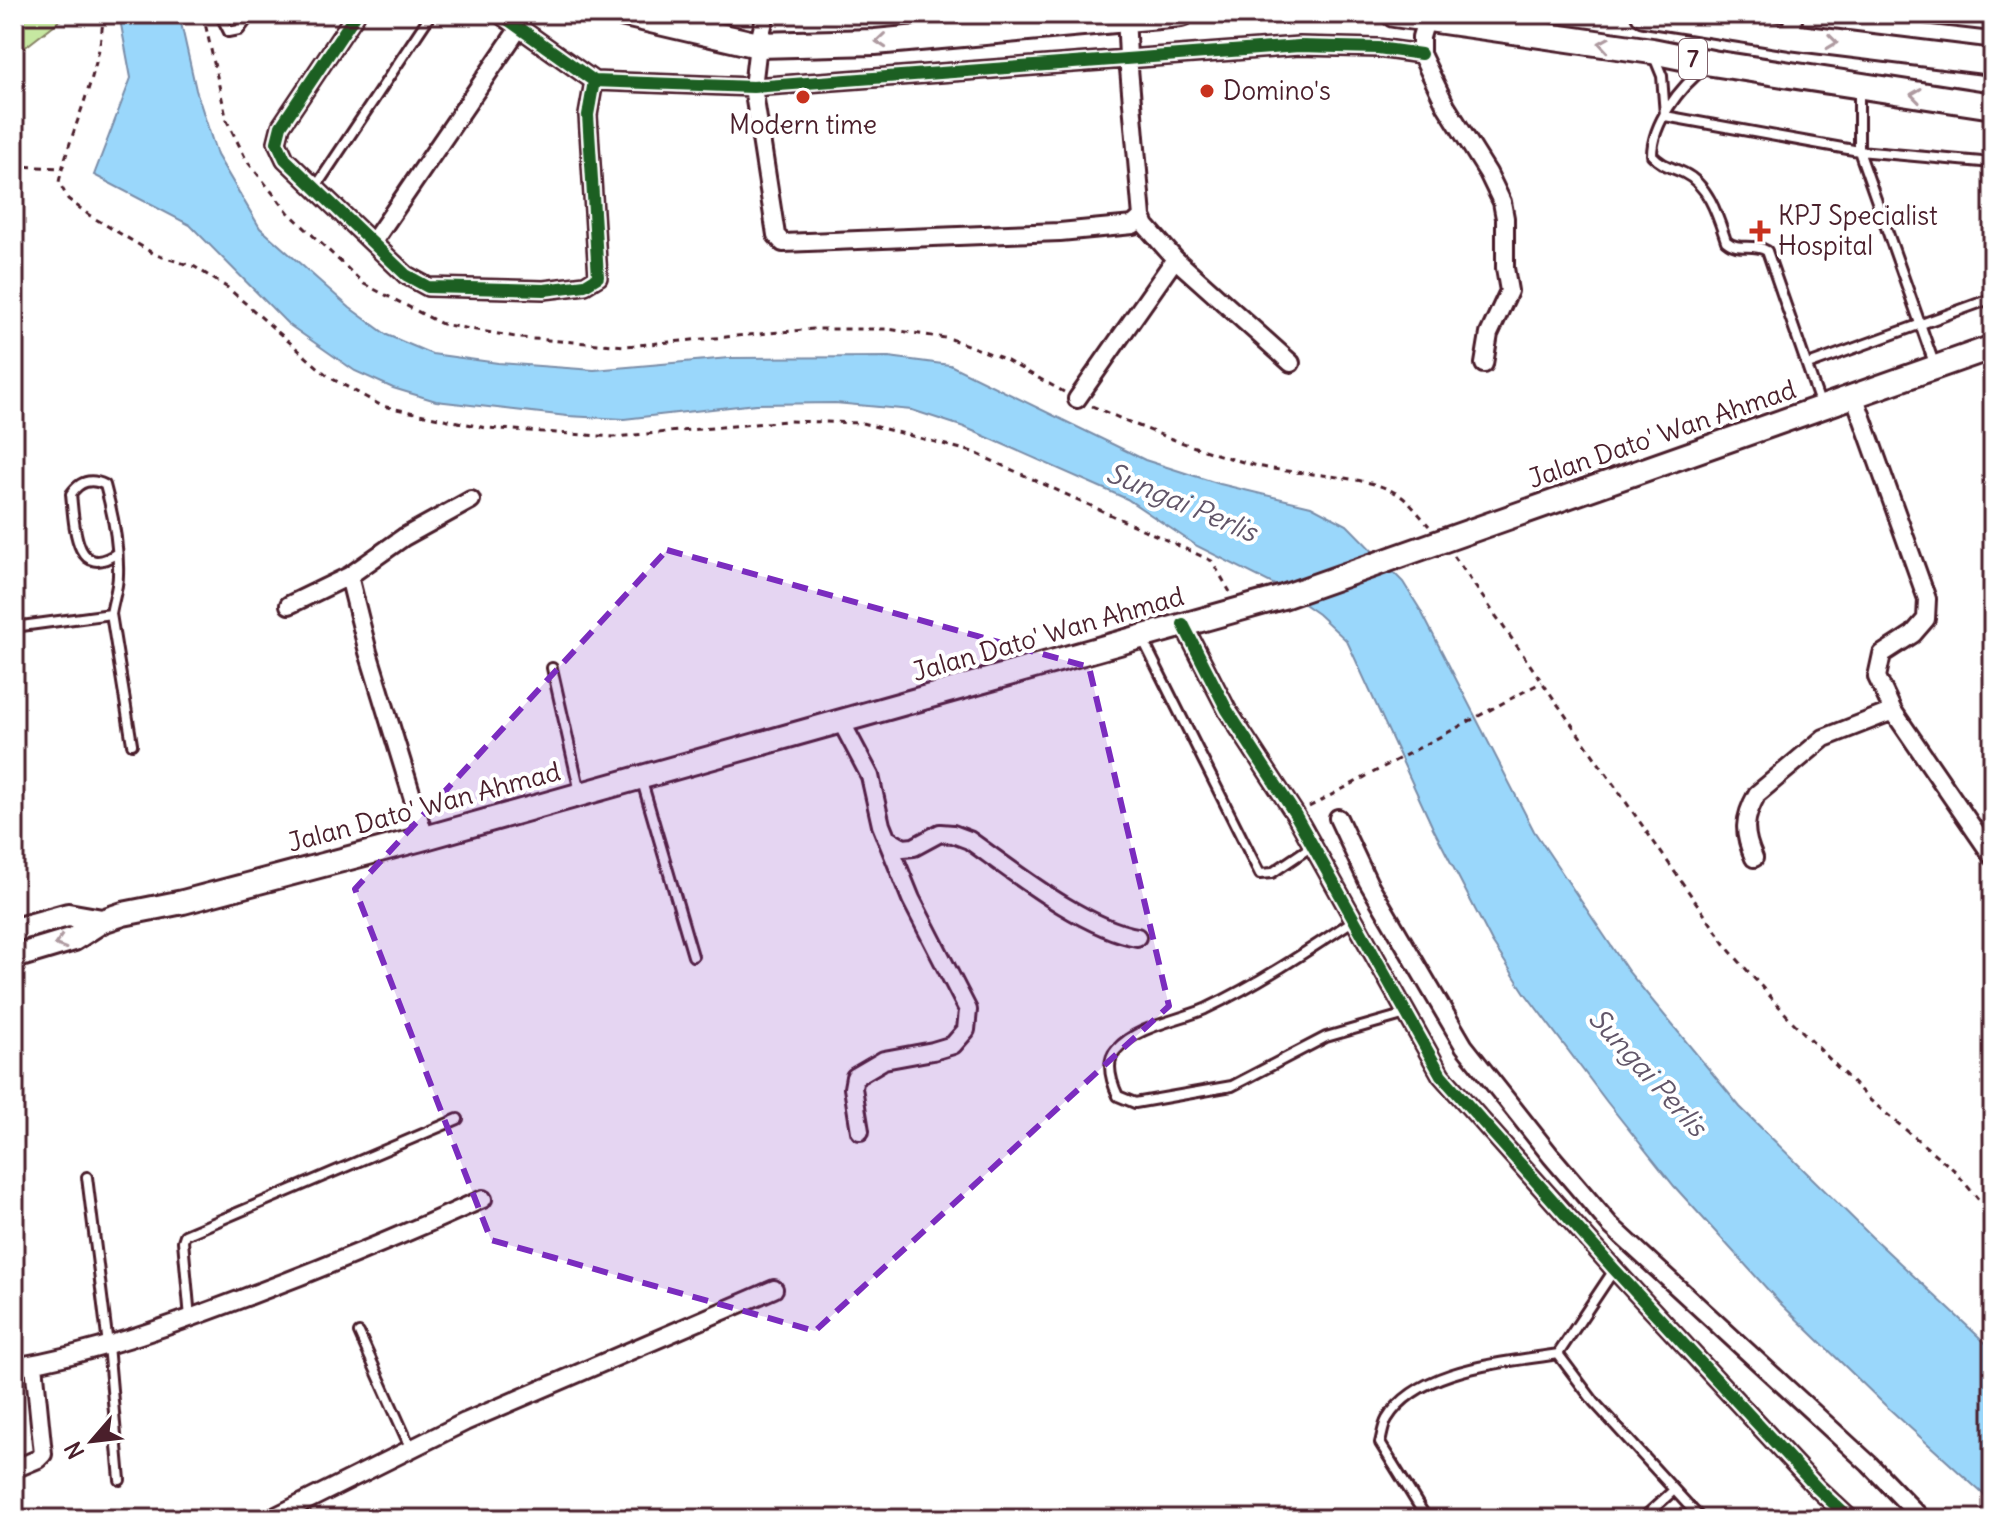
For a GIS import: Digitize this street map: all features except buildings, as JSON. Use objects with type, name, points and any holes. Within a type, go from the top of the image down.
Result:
[{"type":"main road","points":[[625,14],[758,45],[875,42],[1126,16],[1181,14]]},
{"type":"main road","name":"7","points":[[1394,14],[1652,51],[1993,106]]},
{"type":"main road","name":"7","points":[[1653,15],[1792,25],[1993,62]]},
{"type":"main road","name":"Jalan Dato' Wan Ahmad","points":[[102,921],[425,838],[1283,597],[1993,347]]},
{"type":"main road","points":[[14,930],[68,915],[102,921]]},
{"type":"main road","points":[[14,957],[74,939],[102,921]]},
{"type":"street","points":[[500,14],[594,81],[753,87],[1299,46],[1378,48],[1421,54]]},
{"type":"street","points":[[766,14],[758,45],[753,87],[762,155],[779,241],[787,245],[1060,232],[1133,225],[1142,217]]},
{"type":"street","points":[[1924,14],[1993,22]]},
{"type":"street","points":[[353,15],[281,126],[277,142],[285,159],[315,188],[406,275],[428,287],[544,290],[585,285],[598,277],[588,115],[594,81]]},
{"type":"street","points":[[1126,16],[1142,217],[1146,226],[1175,259],[1291,363]]},
{"type":"street","points":[[1427,17],[1421,37],[1421,54],[1446,106],[1488,173],[1502,202],[1505,218],[1505,268],[1509,291],[1489,334],[1484,364]]},
{"type":"street","points":[[373,242],[519,28]]},
{"type":"street","points":[[1077,399],[1175,259]]},
{"type":"street","points":[[1854,395],[1927,599],[1926,619],[1921,627],[1882,654],[1876,671],[1878,682],[1893,711],[1993,857]]},
{"type":"street","points":[[289,605],[349,576],[404,537],[471,500]]},
{"type":"street","points":[[349,576],[368,652],[425,838]]},
{"type":"street","points":[[1183,624],[1227,710],[1295,814],[1450,1087],[1614,1269],[1817,1488],[1850,1519]]},
{"type":"street","points":[[1754,858],[1745,830],[1757,794],[1824,738],[1893,711]]},
{"type":"street","points":[[842,723],[870,776],[886,838],[911,899],[968,1010],[966,1030],[953,1045],[884,1060],[855,1077],[853,1088],[860,1131]]},
{"type":"street","points":[[1338,818],[1368,882],[1464,1046],[1551,1156],[1610,1225],[1869,1464],[1922,1519]]},
{"type":"street","points":[[886,838],[903,848],[914,847],[940,833],[969,840],[1071,909],[1116,933],[1137,937]]},
{"type":"street","points":[[14,1367],[108,1345],[190,1318],[350,1257],[483,1199]]},
{"type":"street","points":[[270,1519],[465,1422],[774,1289]]},
{"type":"street","points":[[14,1469],[43,1454],[34,1364]]},
{"type":"lane","points":[[220,14],[229,32],[239,30],[251,14]]},
{"type":"lane","points":[[315,188],[431,14]]},
{"type":"lane","points":[[1652,51],[1662,76],[1665,116]]},
{"type":"lane","points":[[1712,63],[1690,79],[1665,116],[1652,143],[1652,155],[1660,164],[1686,173],[1699,183],[1731,246],[1751,245],[1767,251],[1822,408]]},
{"type":"lane","points":[[1859,86],[1859,151],[1935,367]]},
{"type":"lane","points":[[1665,116],[1859,151],[1993,163]]},
{"type":"lane","points":[[1808,365],[1993,298]]},
{"type":"lane","points":[[117,553],[103,561],[95,561],[84,555],[77,543],[71,494],[87,481],[105,485],[117,553],[118,578],[111,614],[132,744]]},
{"type":"lane","points":[[14,627],[111,614]]},
{"type":"lane","points":[[1141,637],[1260,874],[1272,873],[1313,845]]},
{"type":"lane","points":[[552,668],[580,792]]},
{"type":"lane","points":[[640,778],[693,956]]},
{"type":"lane","points":[[1355,920],[1242,990],[1123,1043],[1113,1052],[1110,1064],[1118,1096],[1135,1103],[1232,1086],[1326,1037],[1406,1014]]},
{"type":"lane","points":[[190,1318],[185,1235],[458,1119]]},
{"type":"lane","points":[[87,1177],[108,1345],[120,1480]]},
{"type":"lane","points":[[1427,1519],[1380,1443],[1386,1420],[1413,1390],[1458,1372],[1558,1354],[1614,1269]]},
{"type":"lane","points":[[359,1333],[411,1449]]},
{"type":"lane","points":[[1558,1354],[1594,1402],[1701,1519]]},
{"type":"lane","points":[[1642,1519],[1674,1490]]},
{"type":"path","points":[[103,14],[91,78],[59,182],[68,199],[156,255],[195,267],[228,288],[329,377],[382,406],[486,428],[536,434],[614,437],[787,421],[862,423],[973,452],[1212,561],[1223,576],[1238,610]]},
{"type":"path","points":[[203,14],[227,121],[247,161],[288,212],[364,284],[442,324],[521,338],[626,346],[814,329],[888,329],[951,339],[1002,358],[1077,399],[1142,428],[1210,454],[1268,469],[1367,483],[1398,495],[1444,541],[1730,951],[1791,1020],[1870,1100],[1954,1170],[1993,1217]]},
{"type":"path","points":[[14,166],[62,168]]},
{"type":"path","points":[[1295,814],[1542,682]]},
{"type":"highlighted area","points":[[667,550],[1089,667],[1169,1006],[815,1331],[491,1240],[355,889]]},
{"type":"green space","points":[[14,14],[68,14],[14,56]]},
{"type":"water","name":"Sungai Perlis","points":[[119,14],[179,14],[196,90],[217,155],[260,228],[350,308],[387,335],[432,354],[498,363],[594,370],[729,358],[889,357],[950,365],[1145,460],[1220,484],[1311,506],[1347,525],[1403,582],[1421,611],[1534,831],[1628,971],[1740,1107],[1993,1350],[1993,1503],[1885,1405],[1779,1302],[1674,1186],[1607,1102],[1525,993],[1492,942],[1432,826],[1347,641],[1318,614],[1279,587],[1197,546],[1127,499],[964,427],[912,410],[835,403],[756,404],[624,419],[567,416],[436,401],[393,388],[355,371],[288,324],[190,225],[94,175],[131,78]]},
{"type":"cycle path","points":[[356,14],[281,126],[277,142],[285,159],[406,275],[428,287],[544,290],[585,285],[598,277],[588,115],[594,81]]},
{"type":"cycle path","points":[[500,14],[594,81],[753,87],[1299,46],[1378,48],[1421,54]]},
{"type":"cycle path","points":[[1183,624],[1227,710],[1295,814],[1441,1075],[1614,1269],[1817,1488],[1850,1519]]},
{"type":"place","name":"Domino's","points":[[1207,91]]},
{"type":"place","name":"Modern time","points":[[803,97]]},
{"type":"place","name":"KPJ Specialist Hospital","points":[[1760,231]]}]
